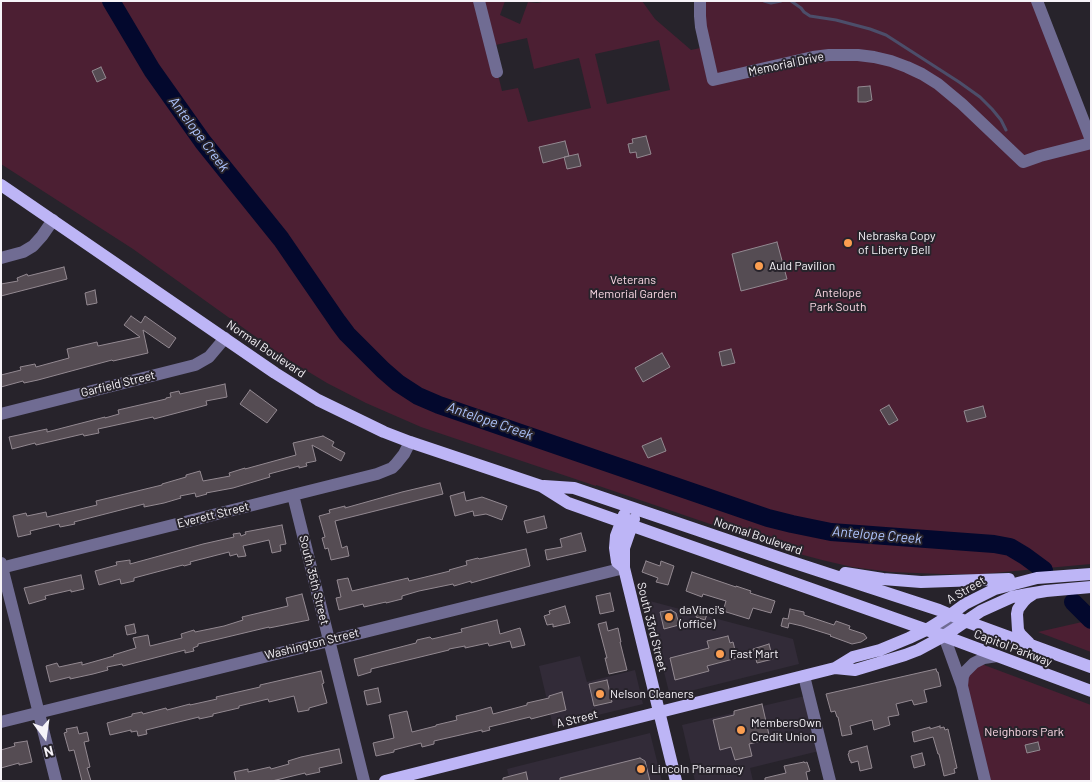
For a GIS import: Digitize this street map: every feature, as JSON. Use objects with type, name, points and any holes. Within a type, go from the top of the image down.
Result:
[{"type":"main road","name":"Normal Boulevard","points":[[1,185],[275,373],[318,400],[384,432],[541,486],[568,503],[926,630]]},
{"type":"main road","name":"Normal Boulevard","points":[[541,486],[574,488],[939,610],[965,621]]},
{"type":"main road","name":"South 33rd Street","points":[[633,508],[626,524],[616,536],[615,552],[617,562],[624,568],[676,781]]},
{"type":"main road","points":[[789,561],[858,575],[902,580],[957,582],[1037,578]]},
{"type":"main road","name":"A Street","points":[[385,781],[835,668],[853,658],[896,644],[926,630],[965,604],[995,589],[1037,578],[1091,574]]},
{"type":"main road","name":"A Street","points":[[835,668],[855,670],[918,650],[944,636],[980,611],[1020,595],[1091,587]]},
{"type":"main road","points":[[1035,647],[1020,634],[1016,620],[1018,609],[1024,601],[1030,595],[1037,593]]},
{"type":"main road","name":"Capitol Parkway","points":[[965,621],[1091,667]]},
{"type":"main road","name":"Capitol Parkway","points":[[926,630],[1091,691]]},
{"type":"street","points":[[479,1],[497,72]]},
{"type":"street","name":"Memorial Drive","points":[[700,1],[701,27],[713,80],[813,57],[829,55],[874,57],[891,61],[922,74],[938,84],[1023,162],[1091,142]]},
{"type":"street","points":[[1037,1],[1091,142]]},
{"type":"street","points":[[1,258],[23,252],[33,246],[53,220]]},
{"type":"street","name":"Garfield Street","points":[[1,414],[195,365],[209,357],[225,338]]},
{"type":"street","name":"Everett Street","points":[[2,566],[384,472],[396,464],[410,442]]},
{"type":"street","name":"South 35th Street","points":[[293,495],[364,781]]},
{"type":"street","points":[[2,566],[56,781]]},
{"type":"street","name":"Washington Street","points":[[1,722],[624,568]]},
{"type":"street","points":[[950,615],[944,636],[962,686],[985,781]]},
{"type":"street","points":[[962,686],[965,672],[974,663],[984,658],[997,656]]},
{"type":"street","points":[[804,676],[830,781]]},
{"type":"shaded area","points":[[646,600],[793,639],[799,664],[670,696]]},
{"type":"shaded area","points":[[580,656],[587,682],[635,670],[643,704],[553,726],[539,666]]},
{"type":"shaded area","points":[[809,695],[823,750],[750,768],[753,781],[695,781],[682,725]]},
{"type":"shaded area","points":[[650,733],[662,781],[510,781],[507,769]]},
{"type":"green space","name":"Antelope Park South","points":[[1,1],[505,1],[500,15],[520,24],[528,2],[642,1],[655,19],[691,50],[705,47],[700,1],[1037,1],[1091,140],[1091,564],[982,574],[891,572],[852,567],[792,552],[421,427],[366,403],[327,383],[284,357],[133,249],[1,164]],"holes":[[[527,38],[534,69],[579,58],[591,108],[528,122],[518,88],[502,91],[491,46]],[[659,40],[670,90],[607,104],[595,54]]]},
{"type":"green space","points":[[1091,620],[1091,652],[1038,632]]},
{"type":"green space","name":"Neighbors Park","points":[[976,662],[1091,705],[1091,781],[985,781],[963,676]]},
{"type":"building","points":[[101,67],[106,78],[97,82],[92,71]]},
{"type":"building","points":[[870,86],[872,100],[858,102],[858,87]]},
{"type":"building","points":[[646,136],[651,154],[637,158],[636,152],[630,153],[628,144],[633,143],[632,139]]},
{"type":"building","points":[[565,141],[569,156],[543,163],[539,147]]},
{"type":"building","points":[[578,154],[581,166],[567,169],[564,157]]},
{"type":"building","name":"Auld Pavilion","points":[[777,242],[787,279],[741,291],[732,254]]},
{"type":"building","points":[[64,267],[67,279],[1,296],[1,284],[18,281],[17,278],[27,274],[28,276]]},
{"type":"building","points":[[95,290],[97,303],[87,305],[85,293]]},
{"type":"building","points":[[131,316],[141,323],[145,316],[176,338],[169,348],[143,330],[148,353],[112,360],[38,380],[24,383],[23,381],[1,387],[1,375],[21,370],[20,367],[35,364],[36,367],[69,358],[67,349],[97,342],[98,346],[140,337],[124,325]]},
{"type":"building","points":[[731,349],[735,363],[722,366],[719,352]]},
{"type":"building","points":[[662,353],[670,367],[643,382],[635,368]]},
{"type":"building","points":[[225,384],[227,397],[206,401],[207,405],[154,419],[153,417],[98,429],[99,433],[84,436],[83,434],[12,449],[9,437],[47,429],[47,432],[105,418],[119,414],[118,410],[166,399],[171,397],[170,393],[179,391],[180,394]]},
{"type":"building","points":[[250,390],[277,410],[267,423],[240,404]]},
{"type":"building","points":[[889,405],[898,420],[889,425],[880,410]]},
{"type":"building","points":[[983,406],[986,417],[967,422],[964,411]]},
{"type":"building","points":[[323,436],[334,442],[332,446],[345,453],[341,461],[312,445],[316,461],[306,463],[307,466],[299,468],[299,466],[269,474],[270,477],[233,488],[206,493],[196,497],[195,493],[180,496],[181,498],[144,507],[144,504],[74,522],[75,524],[60,527],[59,524],[30,531],[31,534],[18,537],[13,516],[26,513],[27,516],[46,512],[47,517],[97,505],[96,501],[162,485],[200,471],[203,481],[230,476],[229,473],[296,455],[293,443]]},
{"type":"building","points":[[661,438],[666,451],[648,458],[642,446]]},
{"type":"building","points":[[440,483],[443,494],[335,521],[342,548],[347,546],[349,556],[331,560],[328,548],[325,549],[322,538],[325,537],[319,516],[330,513],[329,510],[345,506],[345,508]]},
{"type":"building","points":[[464,492],[466,501],[482,497],[507,506],[502,520],[486,514],[474,516],[473,511],[455,516],[450,496]]},
{"type":"building","points":[[544,516],[547,528],[527,533],[524,521]]},
{"type":"building","points":[[282,525],[286,544],[280,545],[281,551],[272,553],[269,540],[243,546],[246,556],[238,557],[237,554],[230,556],[229,552],[190,562],[191,564],[184,566],[134,578],[134,581],[121,584],[120,579],[99,585],[95,571],[117,565],[116,562],[130,560],[130,564],[234,537],[233,534],[240,533],[241,536],[246,534],[245,532]]},
{"type":"building","points":[[581,533],[586,551],[547,560],[545,550],[562,547],[560,539]]},
{"type":"building","points":[[526,549],[530,566],[471,583],[471,581],[454,586],[453,584],[419,591],[402,596],[402,599],[386,603],[364,607],[363,604],[339,610],[336,598],[341,597],[337,580],[348,578],[352,591],[408,578],[409,581],[450,571],[467,565],[466,561]]},
{"type":"building","points":[[646,561],[660,566],[661,561],[674,566],[668,585],[656,582],[658,578],[642,572]]},
{"type":"building","points":[[692,572],[751,591],[750,593],[775,601],[771,613],[753,608],[749,619],[723,611],[726,601],[703,594],[702,597],[686,591]]},
{"type":"building","points":[[81,575],[84,589],[45,596],[46,599],[29,604],[24,588]]},
{"type":"building","points":[[610,593],[614,611],[600,614],[596,596]]},
{"type":"building","points":[[302,594],[309,620],[269,627],[198,644],[198,646],[193,648],[194,651],[185,653],[185,650],[123,666],[122,664],[107,667],[108,670],[93,674],[50,682],[46,666],[57,663],[59,667],[82,662],[82,665],[114,656],[136,648],[133,638],[148,635],[150,646],[182,638],[181,634],[194,630],[195,632],[224,626],[243,620],[242,617],[288,606],[286,598]]},
{"type":"building","points":[[565,606],[570,623],[553,627],[553,624],[547,625],[544,616],[550,614],[549,611]]},
{"type":"building","points":[[699,608],[708,611],[705,620],[696,617]]},
{"type":"building","points":[[790,609],[804,612],[804,615],[834,625],[836,621],[850,626],[849,629],[864,634],[867,638],[852,644],[802,626],[789,623],[788,628],[781,626],[783,618],[788,619]]},
{"type":"building","name":"daVinci's (office)","points":[[671,610],[676,613],[679,625],[664,629],[660,612]]},
{"type":"building","points":[[497,620],[500,634],[520,628],[525,645],[512,648],[510,641],[489,646],[488,643],[465,648],[465,646],[371,669],[371,672],[358,676],[354,659],[416,643],[417,640],[430,637],[432,639],[462,632],[461,629]]},
{"type":"building","points":[[606,622],[608,631],[618,628],[627,670],[609,674],[598,624]]},
{"type":"building","points":[[134,624],[136,633],[127,635],[125,626]]},
{"type":"building","points":[[728,636],[730,643],[733,642],[737,658],[707,666],[709,671],[675,680],[670,658],[709,648],[707,641]]},
{"type":"building","points":[[769,644],[773,659],[757,663],[753,649]]},
{"type":"building","points":[[936,669],[941,686],[924,690],[927,702],[914,705],[912,700],[896,704],[899,715],[888,717],[890,725],[874,730],[872,720],[850,726],[852,734],[842,736],[838,717],[835,711],[831,712],[826,694]]},
{"type":"building","points":[[321,671],[327,703],[309,708],[309,710],[298,712],[294,696],[269,702],[268,699],[213,714],[213,716],[199,719],[199,717],[146,730],[147,734],[138,736],[137,731],[131,732],[131,730],[110,735],[107,723],[132,716],[132,714],[142,712],[143,714],[166,708],[167,710],[217,699],[216,697],[260,687],[260,685]]},
{"type":"building","points":[[607,680],[612,702],[594,706],[589,684]]},
{"type":"building","points":[[378,688],[381,702],[367,705],[364,691]]},
{"type":"building","points":[[562,692],[566,710],[489,727],[490,730],[482,732],[482,730],[434,741],[434,744],[422,747],[421,743],[376,756],[373,743],[394,738],[389,715],[407,711],[412,732],[457,720],[456,716],[491,707],[493,714],[549,698],[549,696]]},
{"type":"building","name":"MembersOwn Credit Union","points":[[762,704],[770,739],[749,744],[752,756],[735,760],[731,747],[720,750],[713,720],[734,715],[734,711]]},
{"type":"building","points":[[940,726],[940,728],[944,727],[945,730],[948,729],[957,768],[954,769],[955,773],[944,776],[933,737],[914,742],[912,732]]},
{"type":"building","points":[[77,727],[79,734],[87,732],[89,741],[84,742],[90,767],[87,768],[91,781],[82,781],[74,750],[69,751],[64,733],[67,732],[66,729]]},
{"type":"building","points":[[27,741],[32,762],[1,768],[1,750],[15,746],[14,743]]},
{"type":"building","points":[[1038,742],[1040,750],[1027,753],[1025,745]]},
{"type":"building","points":[[867,746],[872,768],[860,771],[858,761],[851,763],[848,754],[849,751]]},
{"type":"building","points":[[339,749],[342,763],[319,768],[320,772],[306,775],[305,773],[272,781],[236,781],[234,772],[248,769],[248,772],[270,767],[271,769],[289,764],[288,761],[301,757]]},
{"type":"building","points":[[922,753],[925,765],[914,768],[911,756]]},
{"type":"building","points":[[640,758],[645,761],[650,781],[560,781],[560,778]]},
{"type":"building","points":[[807,762],[810,771],[806,772],[808,781],[765,781],[765,778],[786,773],[784,766]]},
{"type":"building","points":[[526,772],[528,781],[503,781],[503,778]]},
{"type":"waterway","name":"Antelope Creek","points":[[111,1],[152,70],[203,142],[281,239],[347,334],[383,370],[418,396],[439,405],[768,518],[831,532],[994,544],[1010,547],[1044,570]]},
{"type":"waterway","points":[[764,1],[771,3],[781,1]]},
{"type":"waterway","points":[[791,1],[810,16],[836,20],[886,35],[980,97],[1001,120],[1006,130]]},
{"type":"waterway","name":"Antelope Creek","points":[[1073,602],[1091,620]]},
{"type":"place","name":"Nebraska Copy of Liberty Bell","points":[[848,243]]},
{"type":"place","name":"Auld Pavilion","points":[[759,266]]},
{"type":"place","name":"daVinci's (office)","points":[[669,617]]},
{"type":"place","name":"Fast Mart","points":[[720,654]]},
{"type":"place","name":"Nelson Cleaners","points":[[600,694]]},
{"type":"place","name":"MembersOwn Credit Union","points":[[741,730]]},
{"type":"place","name":"Lincoln Pharmacy","points":[[641,769]]},
{"type":"park label","name":"Veterans Memorial Garden","points":[[633,287]]}]
